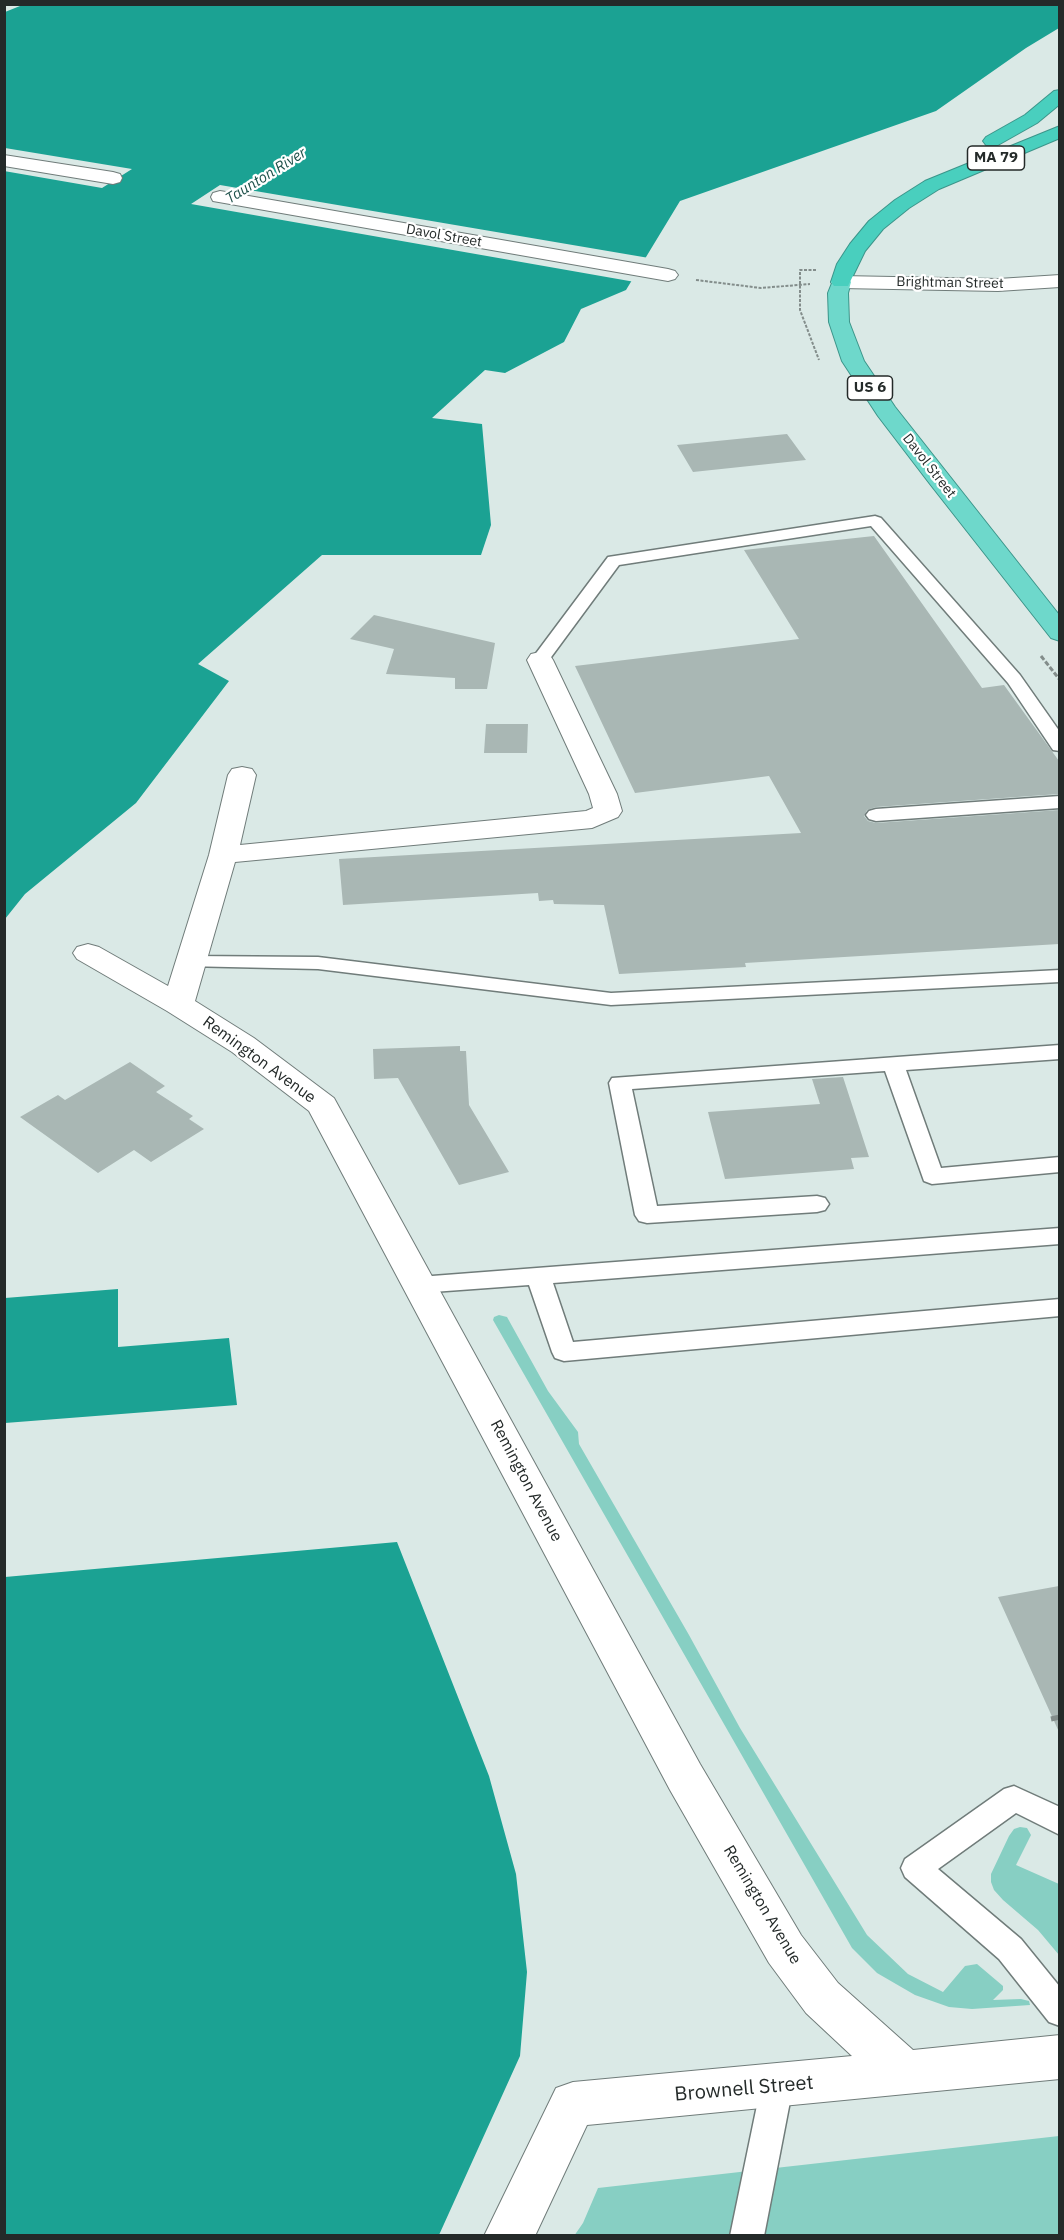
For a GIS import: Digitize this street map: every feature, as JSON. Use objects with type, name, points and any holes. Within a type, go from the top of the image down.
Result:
[{"type":"highway","name":"US 6","points":[[841,282],[851,256],[876,225],[902,204],[932,185],[959,160],[1031,119],[1059,95]]},
{"type":"highway","name":"MA 79","points":[[932,185],[1059,131]]},
{"type":"highway","name":"Davol Street","points":[[841,282],[838,301],[839,322],[846,347],[857,368],[932,471],[1059,633]]},
{"type":"street","points":[[4,160],[113,178]]},
{"type":"street","name":"Davol Street","points":[[220,197],[668,275]]},
{"type":"street","name":"Brightman Street","points":[[841,282],[998,285],[1059,281]]},
{"type":"street","points":[[223,855],[592,819],[608,811],[603,794],[540,660]]},
{"type":"street","points":[[178,1004],[223,855],[242,775]]},
{"type":"street","name":"Remington Avenue","points":[[88,953],[178,1004],[243,1045],[322,1106],[685,1777],[785,1948],[822,1998],[903,2072]]},
{"type":"street","name":"Brownell Street","points":[[509,2235],[573,2104],[1059,2057]]},
{"type":"lane","points":[[540,660],[614,561],[875,521],[1014,679],[1059,746]]},
{"type":"lane","points":[[876,815],[1059,802]]},
{"type":"lane","points":[[191,962],[318,963],[611,999],[1059,976]]},
{"type":"lane","points":[[817,1204],[647,1215],[620,1083],[1059,1052]]},
{"type":"lane","points":[[893,1064],[932,1176],[1059,1164]]},
{"type":"lane","points":[[419,1285],[1059,1236]]},
{"type":"lane","points":[[538,1275],[564,1352],[1059,1307]]},
{"type":"lane","points":[[1059,1822],[1014,1798],[916,1868],[1011,1949],[1059,2013]]},
{"type":"lane","points":[[747,2235],[777,2086]]},
{"type":"path","points":[[668,275],[761,288],[841,282]]},
{"type":"path","points":[[1051,1719],[1059,1717]]},
{"type":"shaded area","points":[[499,1315],[507,1317],[548,1391],[578,1432],[579,1444],[740,1728],[867,1935],[908,1974],[943,1992],[965,1966],[977,1964],[1003,1986],[1003,1990],[993,2000],[1021,1999],[1029,2001],[1030,2005],[972,2009],[949,2007],[915,1995],[877,1973],[852,1948],[493,1320]]},
{"type":"shaded area","points":[[1027,1828],[1031,1835],[1016,1865],[1059,1884],[1059,1955],[1038,1930],[1003,1900],[994,1890],[991,1882],[991,1874],[1009,1836],[1014,1829]]},
{"type":"shaded area","points":[[1059,2136],[1059,2235],[574,2236],[583,2223],[598,2188]]},
{"type":"water","name":"Taunton River","points":[[25,4],[1059,5],[1059,28],[1026,48],[936,111],[680,201],[626,290],[581,309],[564,342],[505,373],[485,370],[432,418],[482,424],[491,525],[481,555],[322,555],[198,664],[229,681],[136,803],[25,894],[5,919],[5,12]]},
{"type":"water","points":[[118,1289],[118,1347],[229,1338],[237,1405],[5,1423],[5,1298]]},
{"type":"water","points":[[397,1542],[489,1776],[516,1874],[527,1972],[520,2056],[439,2235],[5,2235],[5,1577]]},
{"type":"pier","points":[[5,148],[132,169],[102,188],[4,171]]},
{"type":"pier","points":[[220,185],[649,258],[635,282],[191,204]]},
{"type":"building","points":[[787,434],[806,460],[693,472],[677,445]]},
{"type":"building","points":[[874,536],[982,688],[1004,685],[1059,761],[1059,794],[876,807],[867,810],[864,816],[868,821],[876,823],[1059,810],[1059,944],[745,963],[746,967],[619,974],[604,905],[554,904],[553,900],[539,901],[538,893],[343,905],[339,859],[801,833],[769,776],[635,793],[575,666],[799,639],[744,550]]},
{"type":"building","points":[[374,615],[495,643],[487,689],[455,689],[455,678],[386,674],[394,649],[350,639]]},
{"type":"building","points":[[486,724],[528,724],[527,753],[484,753]]},
{"type":"building","points":[[460,1046],[460,1051],[466,1051],[469,1105],[509,1172],[459,1185],[398,1078],[374,1079],[373,1049]]},
{"type":"building","points":[[130,1062],[165,1086],[156,1092],[193,1116],[189,1119],[204,1129],[151,1162],[134,1150],[98,1173],[20,1117],[58,1095],[65,1100]]},
{"type":"building","points":[[843,1077],[869,1157],[851,1158],[854,1169],[725,1179],[708,1112],[820,1104],[812,1079]]},
{"type":"building","points":[[1059,1586],[1059,1732],[998,1597]]}]
